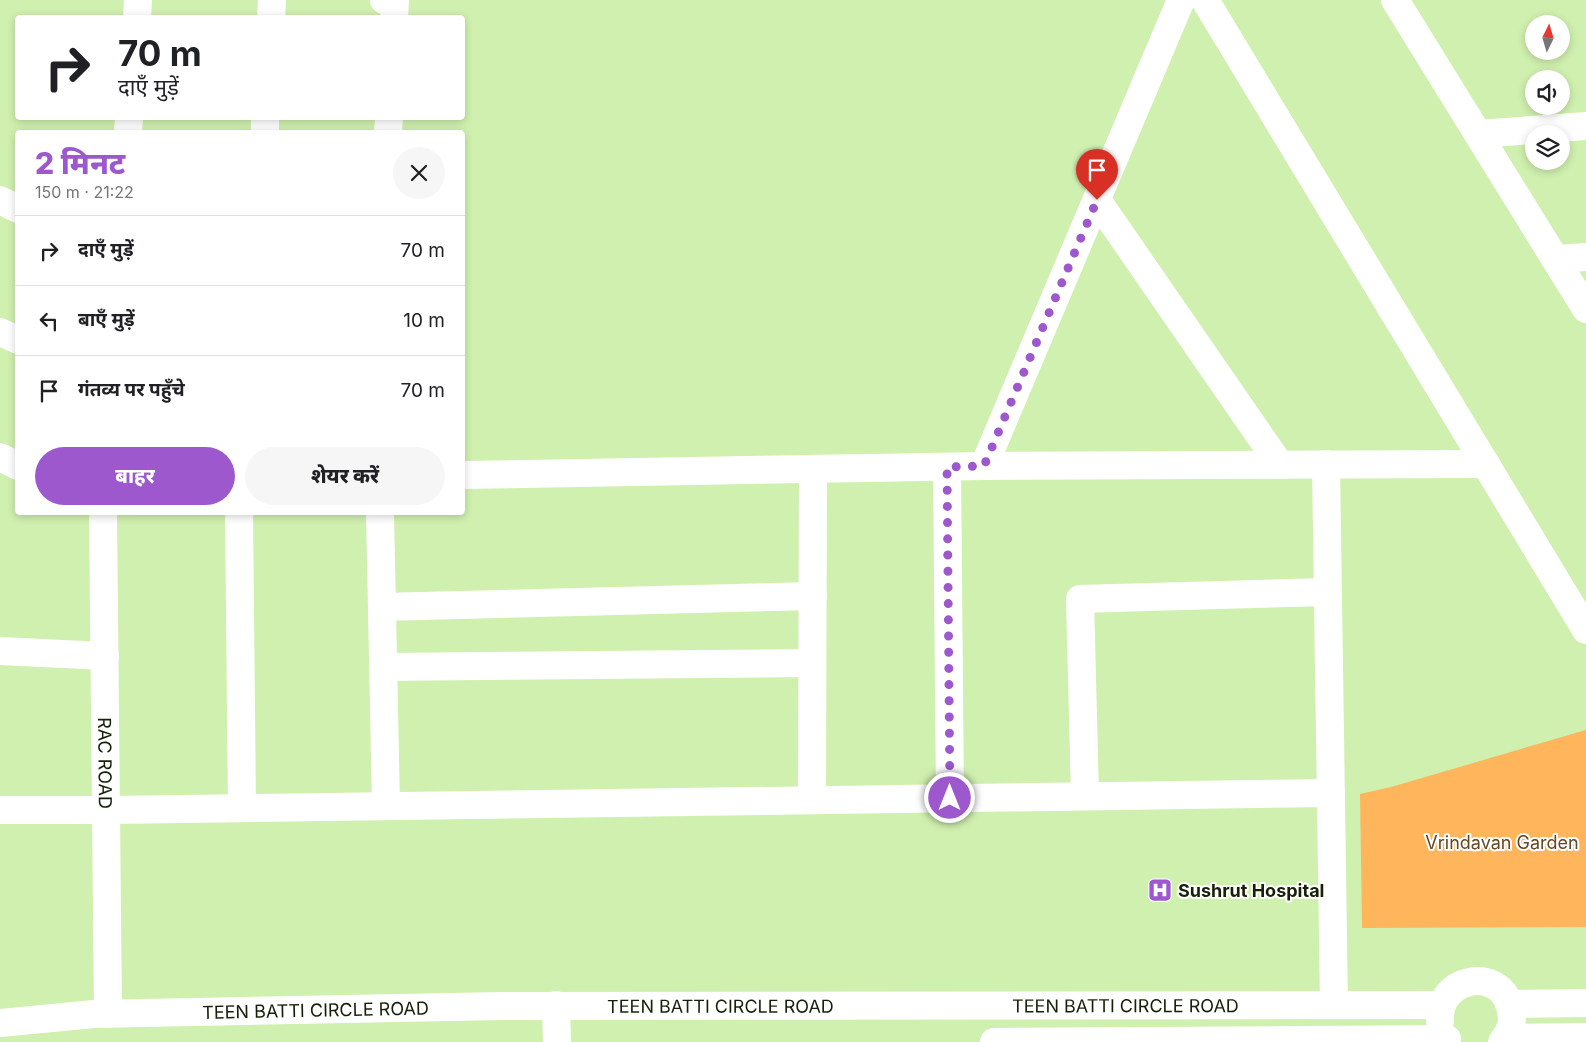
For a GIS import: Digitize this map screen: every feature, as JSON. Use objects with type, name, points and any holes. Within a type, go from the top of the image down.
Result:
[{"type":"street","points":[[137,15],[138,0]]},
{"type":"street","points":[[271,15],[272,0]]},
{"type":"street","points":[[384,0],[395,1],[394,15]]},
{"type":"street","points":[[984,466],[1182,0]]},
{"type":"street","points":[[1205,0],[1586,630]]},
{"type":"street","points":[[1395,0],[1586,309]]},
{"type":"street","points":[[1478,134],[1586,126]]},
{"type":"street","points":[[0,200],[15,208]]},
{"type":"street","points":[[1097,200],[1280,465]]},
{"type":"street","points":[[1556,259],[1586,257]]},
{"type":"street","points":[[0,332],[15,339]]},
{"type":"street","points":[[0,457],[15,464]]},
{"type":"street","points":[[1326,464],[1334,1005]]},
{"type":"street","points":[[465,475],[984,466],[1486,464]]},
{"type":"street","points":[[947,467],[950,798]]},
{"type":"street","points":[[812,800],[813,469]]},
{"type":"street","name":"RAC ROAD","points":[[104,515],[108,1014]]},
{"type":"street","points":[[239,515],[242,808]]},
{"type":"street","points":[[380,515],[386,806]]},
{"type":"street","points":[[1085,796],[1080,599],[1328,592]]},
{"type":"street","points":[[382,607],[813,596]]},
{"type":"street","points":[[0,652],[105,656]]},
{"type":"street","points":[[383,667],[812,663]]},
{"type":"street","points":[[0,810],[1331,793]]},
{"type":"street","points":[[994,1042],[1448,1040],[1440,1025],[1442,1005],[1450,991],[1463,983],[1476,980],[1490,983],[1501,990],[1508,999],[1513,1016],[1510,1033],[1504,1040]]},
{"type":"street","points":[[1509,1004],[1586,1004]]},
{"type":"street","name":"TEEN BATTI CIRCLE ROAD","points":[[0,1023],[108,1014],[237,1010],[556,1006],[1442,1005]]},
{"type":"street","points":[[556,1006],[557,1042]]},
{"type":"street","points":[[1504,1040],[1586,1037]]},
{"type":"green space","name":"Vrindavan Garden","points":[[1586,730],[1586,927],[1362,928],[1360,794],[1391,787]]},
{"type":"place","name":"Sushrut Hospital","points":[[1160,890]]},
{"type":"route","points":[[950,798],[947,467],[984,466],[1097,200]]}]
